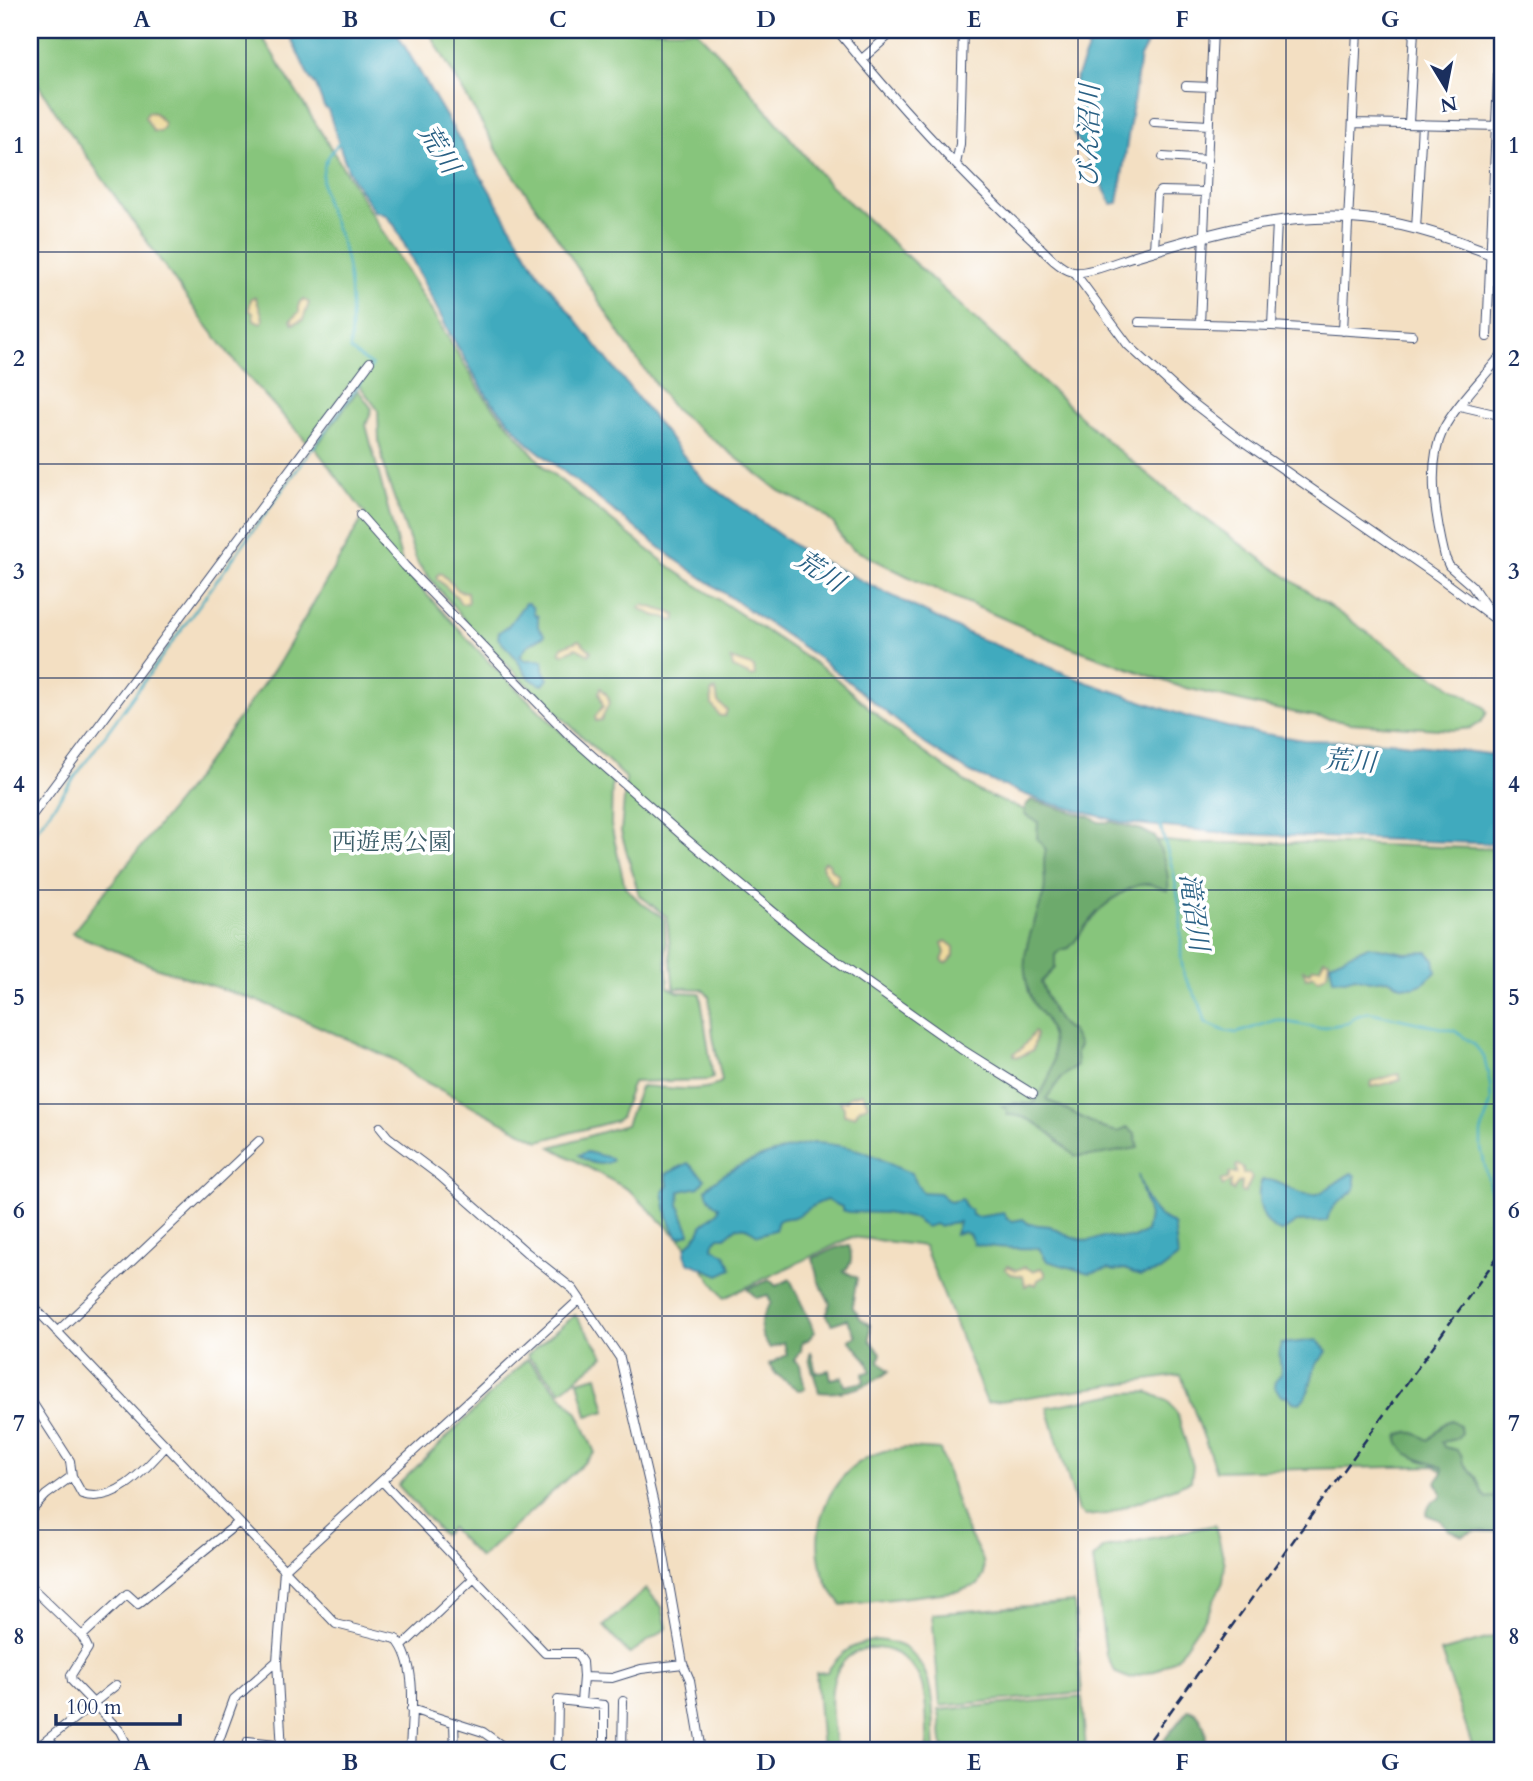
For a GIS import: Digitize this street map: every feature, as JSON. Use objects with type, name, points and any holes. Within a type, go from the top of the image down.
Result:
[{"type":"street","points":[[837,30],[956,164],[1051,257],[1074,272],[1128,345],[1185,397],[1238,438],[1503,625]]},
{"type":"street","points":[[862,59],[895,30]]},
{"type":"street","points":[[956,164],[960,144],[963,30]]},
{"type":"street","points":[[1200,324],[1213,30]]},
{"type":"street","points":[[1343,331],[1357,30]]},
{"type":"street","points":[[1409,123],[1414,30]]},
{"type":"street","points":[[1487,337],[1499,126],[1500,30]]},
{"type":"street","points":[[1186,86],[1211,87]]},
{"type":"street","points":[[1154,122],[1209,125]]},
{"type":"street","points":[[1353,123],[1499,126]]},
{"type":"street","points":[[1416,229],[1422,124]]},
{"type":"street","points":[[1163,157],[1208,160]]},
{"type":"street","points":[[1154,250],[1157,195],[1160,191],[1206,192]]},
{"type":"street","points":[[1074,272],[1086,271],[1205,235],[1277,222],[1349,218],[1416,229],[1503,259]]},
{"type":"street","points":[[1272,326],[1277,222]]},
{"type":"street","points":[[1139,322],[1272,326],[1412,335]]},
{"type":"street","points":[[1491,615],[1472,586],[1449,566],[1442,542],[1433,477],[1434,462],[1444,428],[1503,353]]},
{"type":"street","points":[[30,818],[370,362]]},
{"type":"street","points":[[1460,406],[1503,416]]},
{"type":"street","points":[[360,515],[542,709],[676,830],[807,940],[961,1049],[1033,1094]]},
{"type":"street","points":[[380,1128],[440,1176],[526,1252],[564,1280],[620,1358],[658,1522],[683,1664],[690,1680],[702,1751]]},
{"type":"street","points":[[57,1332],[259,1141]]},
{"type":"street","points":[[281,1748],[277,1661],[284,1570],[579,1300]]},
{"type":"street","points":[[30,1303],[335,1624],[396,1639],[402,1646],[410,1661],[410,1751]]},
{"type":"street","points":[[30,1399],[71,1461],[72,1476],[82,1494],[91,1497],[105,1495],[141,1474],[166,1446]]},
{"type":"street","points":[[30,1513],[46,1495],[72,1476]]},
{"type":"street","points":[[382,1481],[545,1653],[576,1653],[582,1662],[581,1702]]},
{"type":"street","points":[[82,1636],[127,1594],[138,1604],[238,1523]]},
{"type":"street","points":[[402,1646],[473,1579]]},
{"type":"street","points":[[30,1586],[82,1636],[88,1648],[71,1675],[72,1681],[120,1731],[130,1751]]},
{"type":"street","points":[[215,1751],[234,1699],[277,1661]]},
{"type":"street","points":[[583,1677],[612,1678],[641,1669],[683,1664]]},
{"type":"street","points":[[33,1751],[116,1685]]},
{"type":"street","points":[[557,1751],[558,1700],[604,1705],[604,1751]]},
{"type":"street","points":[[622,1751],[623,1701]]},
{"type":"street","points":[[411,1709],[483,1732],[513,1751]]},
{"type":"street","points":[[454,1723],[455,1751]]},
{"type":"street","points":[[49,1738],[57,1751]]},
{"type":"street","points":[[248,1751],[248,1741],[281,1748],[325,1751]]},
{"type":"green space","points":[[30,30],[258,30],[484,396],[545,468],[674,570],[831,674],[902,737],[980,792],[1049,820],[1132,838],[1186,843],[1315,843],[1503,849],[1503,1533],[1466,1487],[1434,1466],[1216,1471],[1181,1375],[987,1403],[924,1246],[852,1237],[724,1298],[684,1243],[629,1190],[551,1147],[626,1125],[643,1086],[696,1089],[722,1081],[713,1037],[709,996],[702,989],[675,988],[667,917],[639,895],[621,832],[626,778],[518,676],[466,622],[418,564],[387,478],[379,442],[378,410],[360,386],[350,384],[307,442],[240,368],[201,318],[55,111],[30,71]]},
{"type":"green space","points":[[428,30],[696,30],[723,58],[827,182],[1108,442],[1182,502],[1271,566],[1412,663],[1484,707],[1487,712],[1482,721],[1472,728],[1453,730],[1350,723],[1260,706],[1178,686],[1062,644],[915,580],[853,549],[844,541],[833,523],[817,510],[779,491],[674,409],[633,354],[500,155]]},
{"type":"green space","name":"西遊馬公園","points":[[358,390],[372,409],[366,425],[404,570],[489,662],[612,781],[611,825],[625,887],[640,902],[664,918],[668,987],[678,992],[700,993],[713,1078],[633,1082],[620,1118],[615,1121],[539,1141],[414,1076],[397,1061],[261,1002],[155,967],[72,933],[188,788],[280,661],[365,514],[315,448]]},
{"type":"green space","points":[[1031,800],[1099,822],[1112,822],[1142,830],[1155,837],[1165,863],[1168,891],[1147,884],[1133,887],[1117,896],[1097,913],[1069,948],[1060,950],[1055,955],[1055,968],[1041,982],[1056,1017],[1071,1030],[1079,1045],[1076,1053],[1077,1065],[1061,1078],[1046,1099],[1102,1128],[1118,1132],[1127,1127],[1135,1134],[1138,1148],[1092,1156],[1075,1156],[1036,1123],[1007,1115],[1007,1110],[1001,1106],[1014,1103],[1033,1104],[1046,1084],[1054,1054],[1046,1020],[1031,999],[1025,971],[1028,941],[1045,887],[1046,850],[1037,838],[1038,822],[1025,815],[1025,806]]},
{"type":"green space","points":[[849,1245],[851,1259],[844,1271],[857,1278],[852,1306],[861,1319],[870,1325],[870,1340],[881,1353],[879,1361],[889,1371],[856,1388],[819,1392],[809,1359],[811,1351],[816,1373],[829,1370],[831,1379],[842,1377],[845,1386],[864,1382],[863,1374],[871,1371],[867,1360],[849,1340],[856,1336],[847,1319],[832,1324],[826,1316],[830,1303],[818,1280],[813,1258]]},
{"type":"green space","points":[[790,1279],[815,1332],[802,1342],[801,1351],[794,1360],[800,1365],[805,1389],[798,1390],[776,1374],[769,1364],[787,1355],[784,1343],[770,1348],[761,1331],[762,1320],[771,1303],[768,1295],[757,1298],[747,1289],[770,1280],[776,1286]]},
{"type":"green space","points":[[575,1315],[604,1356],[561,1391],[527,1355]]},
{"type":"green space","points":[[527,1359],[578,1413],[595,1453],[480,1558],[451,1528],[443,1535],[398,1485]]},
{"type":"green space","points":[[597,1376],[606,1411],[587,1416],[578,1381]]},
{"type":"green space","points":[[1148,1392],[1168,1401],[1177,1413],[1193,1466],[1191,1481],[1107,1514],[1085,1516],[1078,1511],[1047,1407],[1123,1393]]},
{"type":"green space","points":[[1452,1420],[1460,1426],[1461,1434],[1456,1439],[1442,1442],[1444,1447],[1457,1450],[1461,1454],[1463,1463],[1476,1477],[1487,1498],[1503,1495],[1503,1528],[1499,1532],[1475,1531],[1462,1536],[1449,1530],[1440,1520],[1427,1515],[1431,1504],[1440,1498],[1442,1493],[1436,1482],[1443,1468],[1411,1456],[1401,1447],[1399,1435],[1414,1433],[1428,1440]]},
{"type":"green space","points":[[905,1448],[940,1450],[964,1524],[983,1560],[984,1575],[978,1585],[959,1591],[842,1605],[827,1583],[820,1564],[820,1523],[826,1504],[835,1486],[865,1459],[884,1451]]},
{"type":"green space","points":[[1215,1525],[1225,1564],[1223,1582],[1209,1611],[1177,1658],[1158,1670],[1128,1678],[1116,1673],[1106,1655],[1093,1559],[1104,1548]]},
{"type":"green space","points":[[646,1589],[662,1607],[667,1628],[629,1654],[604,1626]]},
{"type":"green space","points":[[1074,1602],[1082,1693],[940,1706],[932,1614]]},
{"type":"green space","points":[[1503,1634],[1503,1751],[1474,1751],[1441,1652]]},
{"type":"green space","points":[[876,1640],[896,1644],[911,1653],[921,1665],[928,1680],[931,1697],[935,1751],[928,1751],[925,1698],[914,1669],[891,1651],[878,1648],[853,1654],[835,1676],[831,1704],[836,1751],[822,1751],[816,1673],[827,1672],[842,1654],[853,1647]]},
{"type":"green space","points":[[1082,1697],[1086,1751],[943,1751],[939,1710]]},
{"type":"green space","points":[[1189,1709],[1202,1721],[1206,1739],[1205,1751],[1155,1751]]},
{"type":"sand","points":[[148,112],[155,113],[164,123],[160,132],[153,131],[145,117]]},
{"type":"sand","points":[[256,297],[263,318],[261,323],[254,320],[253,313],[249,310],[251,298]]},
{"type":"sand","points":[[303,299],[309,303],[303,320],[293,324],[291,320],[299,312],[299,303]]},
{"type":"sand","points":[[441,573],[459,591],[467,592],[468,603],[461,604],[437,579],[437,575]]},
{"type":"sand","points":[[643,605],[671,613],[676,620],[656,616],[639,608]]},
{"type":"sand","points":[[579,640],[591,651],[589,655],[576,648],[563,654],[560,652],[562,647]]},
{"type":"sand","points":[[731,659],[754,667],[755,676],[733,668]]},
{"type":"sand","points":[[601,688],[609,703],[601,720],[596,721],[595,717],[603,706],[599,692]]},
{"type":"sand","points":[[716,690],[718,702],[727,710],[725,716],[720,716],[712,705],[711,692]]},
{"type":"sand","points":[[825,861],[838,875],[837,884],[832,883],[823,869],[822,864]]},
{"type":"sand","points":[[946,941],[954,947],[954,956],[945,963],[942,960],[945,953],[942,943]]},
{"type":"sand","points":[[1324,959],[1329,960],[1327,974],[1318,980],[1314,975],[1306,978],[1303,970],[1310,972],[1313,967],[1320,967]]},
{"type":"sand","points":[[1034,1032],[1036,1034],[1033,1050],[1019,1057],[1014,1056],[1014,1053],[1021,1049]]},
{"type":"sand","points":[[1399,1074],[1401,1080],[1371,1087],[1372,1081]]},
{"type":"sand","points":[[862,1093],[868,1104],[859,1109],[855,1116],[844,1115],[840,1101]]},
{"type":"sand","points":[[1238,1165],[1243,1168],[1243,1174],[1249,1173],[1252,1178],[1245,1193],[1241,1192],[1242,1182],[1238,1183],[1233,1191],[1230,1189],[1231,1181],[1223,1186],[1221,1182],[1228,1179],[1230,1173],[1237,1173]]},
{"type":"sand","points":[[1008,1266],[1016,1270],[1025,1267],[1033,1271],[1041,1268],[1045,1276],[1038,1280],[1036,1285],[1031,1283],[1025,1286],[1023,1276],[1011,1274],[1005,1269]]},
{"type":"water","name":"荒川","points":[[287,30],[395,30],[537,271],[703,480],[802,551],[971,635],[1086,682],[1188,717],[1239,730],[1304,740],[1394,742],[1503,756],[1503,844],[1237,834],[1125,823],[1042,801],[971,773],[925,744],[823,661],[672,557],[529,444],[487,396],[450,334],[395,226],[386,215],[374,211],[353,179],[328,110],[324,107]]},
{"type":"water","name":"びん沼川","points":[[1092,30],[1154,30],[1140,57],[1118,203],[1112,204],[1074,133],[1073,86]]},
{"type":"water","points":[[525,603],[533,608],[534,614],[538,616],[538,627],[545,635],[527,646],[520,656],[524,660],[543,660],[543,670],[548,679],[543,685],[529,677],[498,638],[499,632],[508,626]]},
{"type":"water","points":[[1368,946],[1405,953],[1428,952],[1434,959],[1436,972],[1424,983],[1414,987],[1401,986],[1388,979],[1333,979],[1330,963]]},
{"type":"water","points":[[813,1143],[844,1146],[874,1156],[911,1173],[922,1192],[939,1193],[950,1202],[962,1199],[966,1208],[977,1217],[1004,1213],[1007,1219],[1013,1221],[1023,1219],[1029,1224],[1050,1226],[1070,1237],[1088,1241],[1103,1237],[1133,1238],[1146,1232],[1149,1216],[1138,1175],[1154,1211],[1174,1224],[1178,1257],[1160,1271],[1140,1276],[1125,1269],[1089,1273],[1047,1261],[1039,1248],[974,1244],[969,1234],[955,1234],[959,1222],[926,1227],[917,1219],[885,1213],[849,1212],[827,1200],[794,1217],[778,1221],[775,1230],[758,1235],[746,1228],[737,1227],[725,1237],[719,1237],[713,1248],[725,1254],[732,1269],[719,1275],[688,1262],[686,1247],[699,1233],[703,1224],[718,1212],[719,1207],[710,1200],[706,1189],[741,1165]]},
{"type":"water","points":[[587,1152],[611,1158],[612,1161],[595,1163],[579,1155]]},
{"type":"water","points":[[688,1163],[705,1179],[699,1187],[680,1191],[679,1205],[690,1233],[681,1237],[677,1236],[668,1218],[663,1192],[668,1185],[666,1174]]},
{"type":"water","points":[[1352,1173],[1355,1176],[1355,1189],[1331,1210],[1327,1221],[1297,1222],[1281,1232],[1269,1224],[1261,1210],[1259,1194],[1262,1180],[1275,1181],[1302,1193],[1317,1194]]},
{"type":"water","points":[[1317,1340],[1327,1351],[1316,1365],[1304,1399],[1300,1403],[1293,1402],[1288,1396],[1281,1395],[1275,1387],[1281,1374],[1281,1344]]},
{"type":"waterway","points":[[30,839],[372,366],[350,350],[348,273],[343,247],[323,192],[325,164],[341,141]]},
{"type":"waterway","name":"滝沼川","points":[[1160,825],[1174,874],[1181,914],[1181,959],[1184,975],[1200,1004],[1206,1023],[1237,1033],[1276,1020],[1319,1028],[1348,1023],[1354,1017],[1369,1012],[1455,1031],[1474,1044],[1484,1057],[1491,1102],[1481,1133],[1481,1148],[1496,1215],[1499,1302],[1494,1344],[1497,1365],[1503,1375]]},
{"type":"railway","points":[[1142,1751],[1503,1249]]}]
